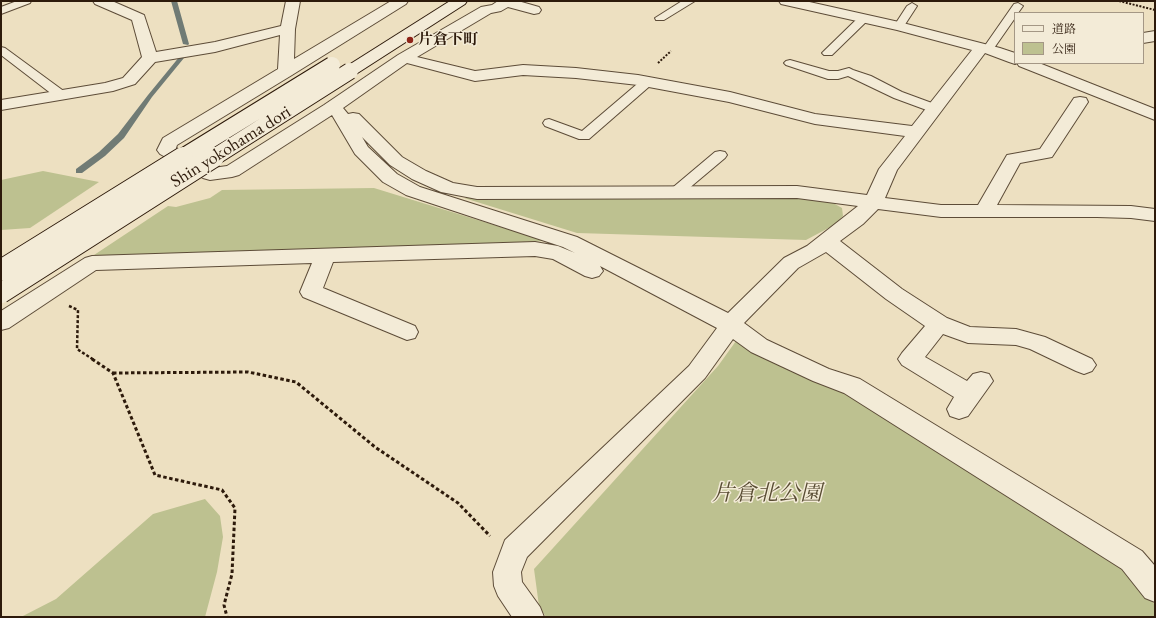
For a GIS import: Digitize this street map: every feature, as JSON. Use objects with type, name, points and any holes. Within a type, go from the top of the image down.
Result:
[{"type":"street","points":[[100,1],[139,18],[150,58]]},
{"type":"street","points":[[286,72],[288,29],[292,1]]},
{"type":"street","points":[[401,1],[170,142],[166,150],[210,174],[232,171],[334,110],[404,58],[486,10],[496,8],[506,2],[534,10]]},
{"type":"street","points":[[396,25],[434,1]]},
{"type":"street","name":"Shin yokohama dori","points":[[1,270],[342,64],[460,1]]},
{"type":"street","points":[[786,1],[820,4],[864,18],[988,49],[1014,59]]},
{"type":"street","points":[[1,105],[107,88],[129,82],[150,58],[215,47],[288,29]]},
{"type":"street","points":[[1144,38],[1155,36]]},
{"type":"street","points":[[988,49],[1014,50]]},
{"type":"street","points":[[529,617],[508,586],[507,572],[515,549],[697,372],[737,317],[791,263],[814,251],[827,242],[856,220],[874,202],[888,169],[936,109],[988,49]]},
{"type":"street","points":[[404,58],[475,76],[523,70],[576,73],[647,82],[730,97],[815,119],[918,132]]},
{"type":"street","name":"Shin yokohama dori","points":[[1,294],[342,64]]},
{"type":"street","points":[[1028,64],[1155,115]]},
{"type":"street","points":[[286,72],[334,110],[361,150],[390,178],[413,191],[570,242],[728,331]]},
{"type":"street","points":[[984,211],[1013,160],[1046,153],[1080,102]]},
{"type":"street","points":[[334,110],[351,116],[370,137],[396,161],[419,175],[448,188],[477,193],[797,192],[941,211],[1097,211],[1131,212],[1155,215]]},
{"type":"street","points":[[827,242],[894,294],[939,324],[968,335],[1016,338],[1037,343],[1085,365]]},
{"type":"street","points":[[1,264],[92,263],[535,249],[558,253],[728,331],[747,338],[759,346],[821,375],[852,386],[900,414],[996,476],[1132,560],[1155,588]]},
{"type":"street","points":[[325,256],[311,292],[407,332]]},
{"type":"street","points":[[1,322],[92,263]]},
{"type":"street","points":[[939,324],[910,359],[970,395]]},
{"type":"lane","points":[[1,11],[26,1]]},
{"type":"lane","points":[[660,18],[690,1]]},
{"type":"lane","points":[[899,26],[912,6]]},
{"type":"lane","points":[[988,49],[1018,6]]},
{"type":"lane","points":[[828,53],[864,18]]},
{"type":"lane","points":[[1,50],[61,95]]},
{"type":"lane","points":[[790,63],[828,75],[838,76],[848,72],[867,79],[898,95],[936,109]]},
{"type":"lane","points":[[550,123],[584,136],[647,82]]},
{"type":"lane","points":[[676,192],[720,155]]},
{"type":"path","points":[[1119,1],[1155,10]]},
{"type":"path","points":[[43,295],[78,310],[77,349],[113,373],[155,475],[222,490],[235,508],[232,574],[224,605],[226,617]]},
{"type":"path","points":[[113,373],[248,372],[296,382],[375,447],[458,503],[511,558]]},
{"type":"green space","points":[[43,171],[99,182],[30,228],[1,230],[1,180]]},
{"type":"green space","points":[[374,188],[546,241],[91,257],[168,206],[176,207],[210,198],[222,190]]},
{"type":"green space","points":[[785,196],[833,203],[842,208],[843,216],[836,224],[806,240],[577,233],[464,198]]},
{"type":"green space","name":"片倉北公園","points":[[736,341],[813,380],[849,392],[1122,563],[1155,605],[1155,617],[546,617],[539,606],[534,569],[718,366]]},
{"type":"green space","points":[[205,499],[220,516],[223,537],[217,572],[205,617],[21,617],[56,599],[153,514]]},
{"type":"waterway","points":[[174,1],[186,44]]},
{"type":"waterway","points":[[79,171],[102,154],[121,136],[150,96],[182,57]]},
{"type":"place","name":"片倉下町","points":[[410,40]]}]
